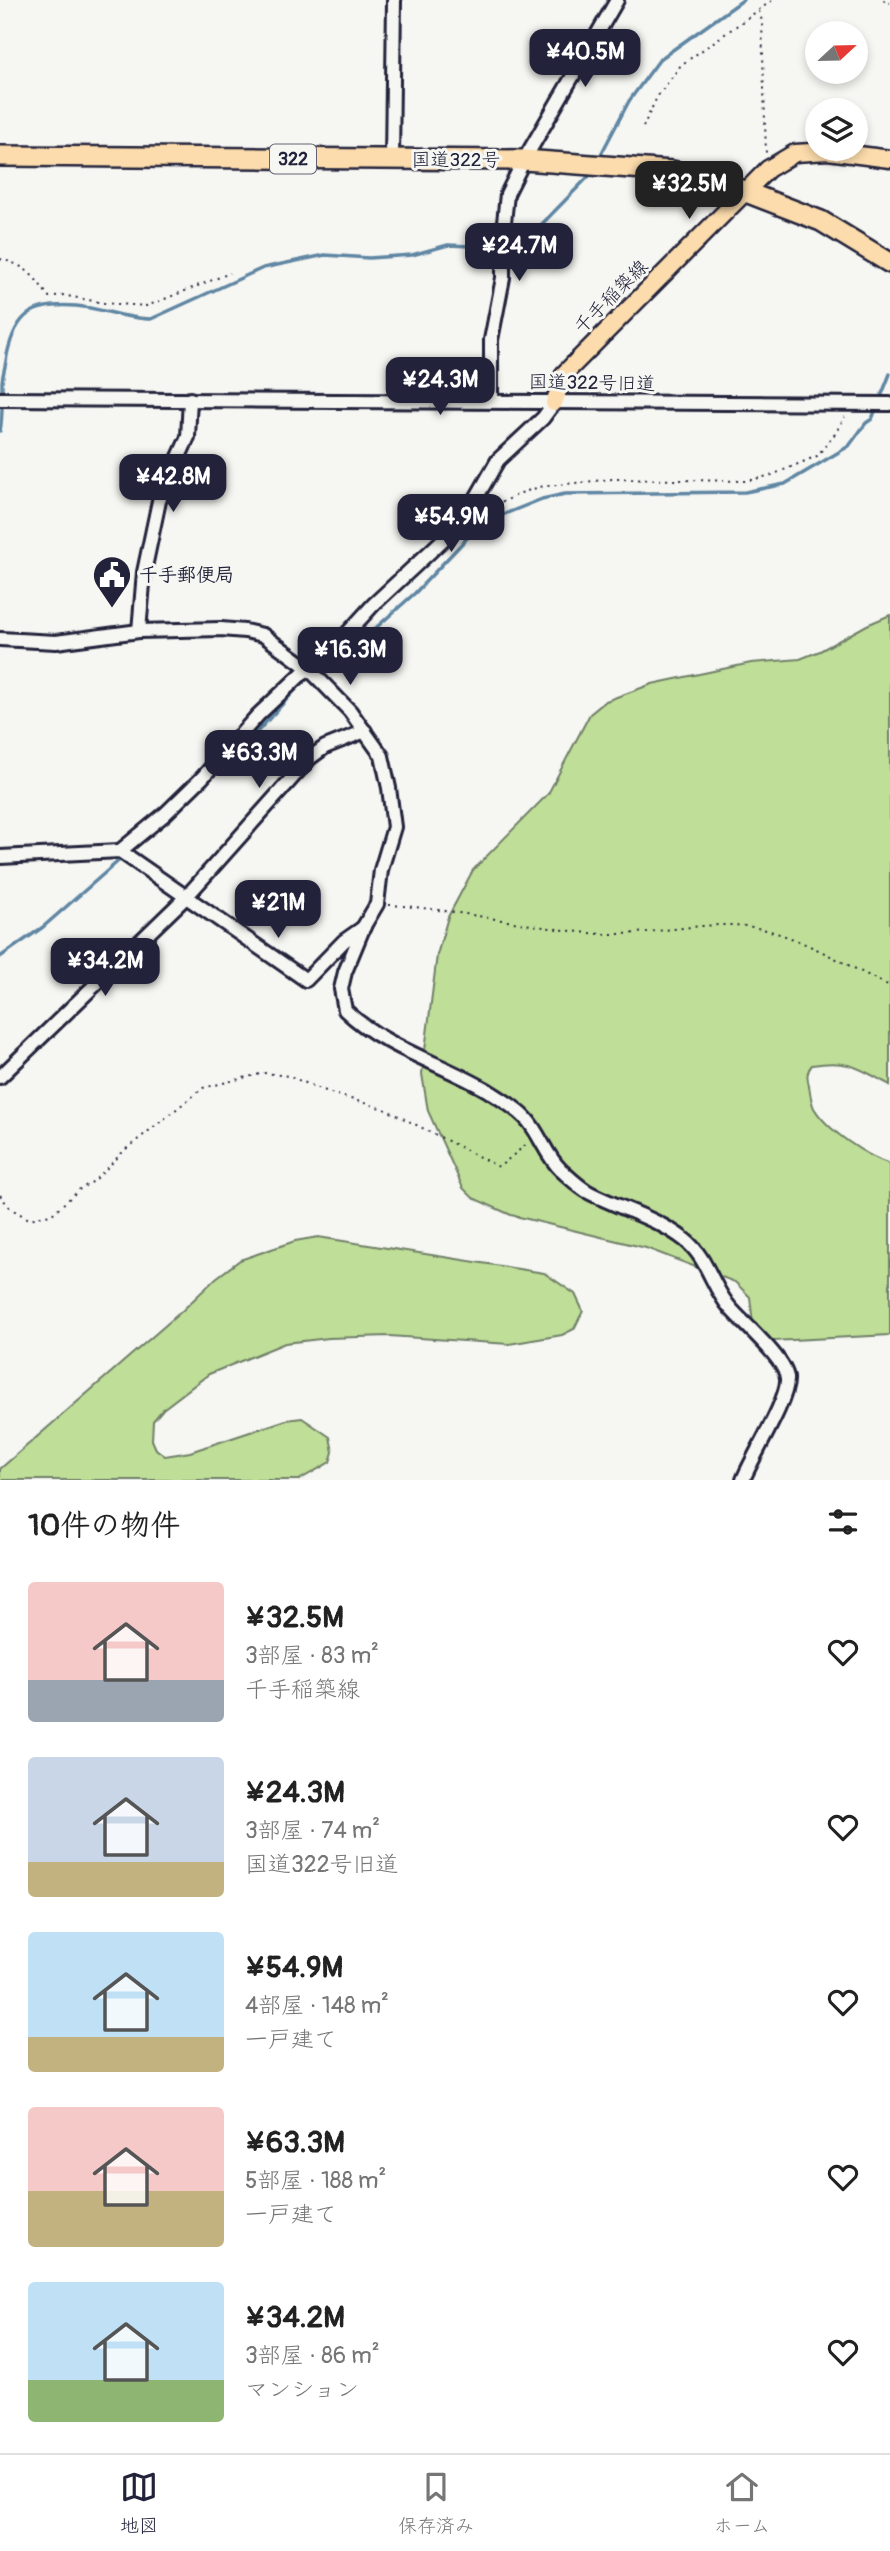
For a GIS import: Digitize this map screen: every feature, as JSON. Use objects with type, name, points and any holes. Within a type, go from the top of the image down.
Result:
[{"type":"highway","name":"国道322号","points":[[0,156],[524,160],[672,171],[746,190],[821,220],[890,263]]},
{"type":"main road","name":"千手稲築線","points":[[554,403],[564,374],[770,167],[795,153],[828,151],[890,159]]},
{"type":"street","points":[[393,160],[394,0]]},
{"type":"street","points":[[491,401],[491,340],[503,278],[503,232],[508,194],[524,160],[617,0]]},
{"type":"street","name":"国道322号旧道","points":[[0,399],[890,404]]},
{"type":"street","points":[[139,632],[144,572],[159,501],[188,437],[190,399]]},
{"type":"street","points":[[0,857],[120,851],[165,814],[202,778],[258,715],[308,668],[333,649],[373,605],[463,521],[498,460],[543,418],[554,403]]},
{"type":"street","points":[[0,639],[56,642],[139,632],[220,629],[246,631],[262,635],[308,668],[350,711],[382,756],[394,827],[381,870],[377,904],[364,926],[345,972],[341,989],[345,1010],[375,1033],[488,1091],[528,1120],[558,1168],[587,1192],[660,1224],[686,1241],[708,1267],[719,1296],[781,1364],[787,1378],[785,1391],[743,1480]]},
{"type":"street","points":[[0,1077],[187,896],[310,758],[326,747],[365,731]]},
{"type":"street","points":[[120,851],[306,980],[344,941],[364,926]]},
{"type":"path","points":[[643,127],[657,97],[681,65],[773,0]]},
{"type":"path","points":[[883,0],[890,3]]},
{"type":"path","points":[[759,10],[762,21],[766,157],[770,167]]},
{"type":"path","points":[[0,259],[18,264],[49,297],[62,295],[104,303],[147,306],[230,274]]},
{"type":"path","points":[[463,521],[539,487],[612,480],[746,481],[772,475],[817,456],[835,434],[846,415],[848,404]]},
{"type":"path","points":[[377,904],[422,907],[590,933],[624,935],[701,926],[755,927],[796,940],[890,986]]},
{"type":"path","points":[[0,1195],[10,1208],[29,1219],[51,1215],[203,1088],[264,1073],[288,1076],[331,1093],[387,1110],[499,1167],[537,1135]]},
{"type":"green space","points":[[890,615],[890,1085],[853,1066],[835,1063],[812,1065],[807,1077],[814,1108],[828,1125],[859,1149],[890,1164],[890,1335],[772,1341],[760,1339],[754,1332],[750,1297],[735,1282],[646,1248],[511,1215],[473,1198],[463,1188],[428,1111],[422,1074],[437,955],[448,917],[473,870],[548,794],[590,714],[606,701],[652,684],[751,663],[800,659]]},
{"type":"green space","points":[[318,1237],[544,1273],[575,1294],[583,1311],[574,1329],[562,1335],[509,1344],[389,1336],[285,1343],[209,1374],[163,1409],[153,1421],[152,1440],[156,1449],[165,1456],[190,1452],[286,1420],[302,1418],[330,1437],[333,1452],[330,1462],[299,1480],[0,1480],[0,1469],[183,1310],[216,1278],[240,1260],[295,1241]]},
{"type":"waterway","points":[[598,160],[629,101],[660,59],[743,0]]},
{"type":"waterway","points":[[506,242],[538,228],[592,173]]},
{"type":"waterway","points":[[0,431],[2,382],[11,341],[21,320],[38,309],[48,306],[76,306],[151,319],[263,268],[325,255],[369,258],[412,255],[448,245],[499,245]]},
{"type":"waterway","points":[[214,774],[247,743],[297,688],[316,671],[360,642],[415,593],[467,538],[500,516],[542,499],[565,494],[745,492],[785,484],[849,446],[872,419],[890,374]]},
{"type":"waterway","points":[[129,852],[144,839]]},
{"type":"waterway","points":[[0,957],[43,927],[123,857]]},
{"type":"place","name":"千手郵便局","points":[[112,609]]}]
